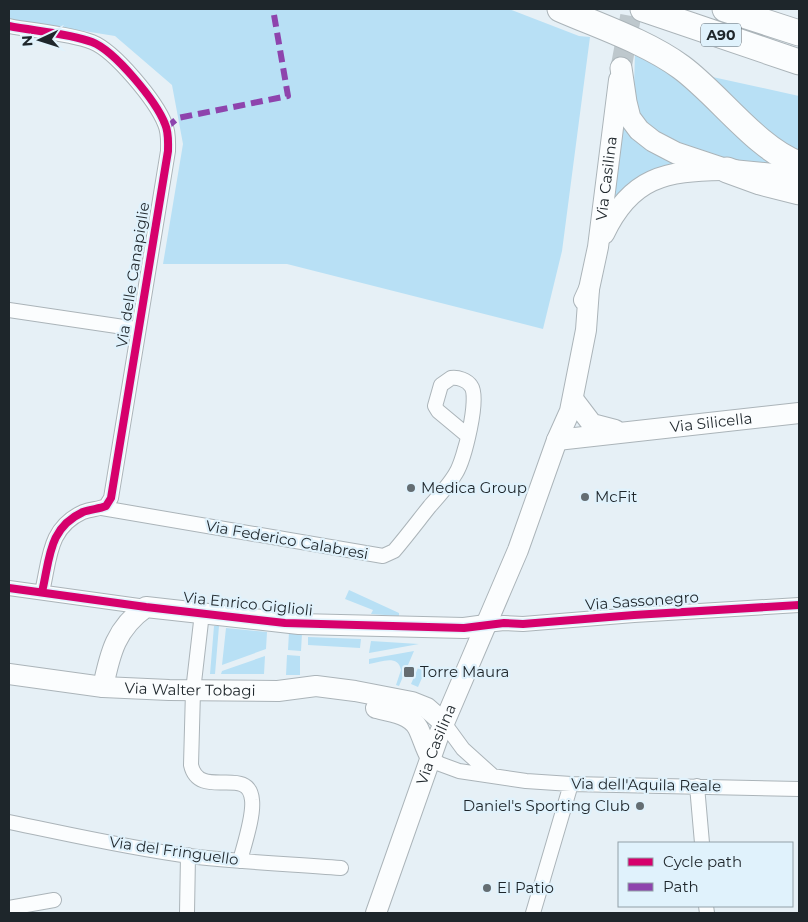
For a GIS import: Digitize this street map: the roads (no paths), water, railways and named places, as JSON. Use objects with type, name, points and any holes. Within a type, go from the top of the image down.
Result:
[{"type":"highway","points":[[560,9],[632,41],[680,66],[761,140],[784,157],[799,164]]},
{"type":"highway","name":"A90","points":[[643,9],[799,62]]},
{"type":"highway","name":"A90","points":[[725,9],[799,34]]},
{"type":"highway","points":[[727,170],[760,182],[799,192]]},
{"type":"main road","points":[[621,68],[629,114],[634,125],[642,134],[665,149],[727,170],[799,178]]},
{"type":"street","name":"Via delle Canapiglie","points":[[9,26],[82,39],[99,45],[117,60],[142,89],[165,124],[168,136],[168,151],[137,329],[133,371],[111,497],[107,505],[102,508]]},
{"type":"street","name":"Via Casilina","points":[[557,440],[558,412],[569,354],[589,289],[598,247],[621,68]]},
{"type":"street","points":[[598,247],[616,210],[641,187],[672,174],[727,170]]},
{"type":"street","name":"Via Casilina","points":[[376,913],[444,723],[518,550],[557,440],[566,422],[586,330],[589,289]]},
{"type":"street","points":[[9,310],[137,329]]},
{"type":"street","name":"Via Silicella","points":[[572,399],[592,424],[624,432]]},
{"type":"street","name":"Via Silicella","points":[[557,440],[799,413]]},
{"type":"street","name":"Via Federico Calabresi","points":[[102,508],[383,556],[394,552],[451,481],[458,469],[468,436]]},
{"type":"street","points":[[42,592],[54,539],[59,530],[82,512],[102,508]]},
{"type":"street","name":"Via Enrico Giglioli","points":[[9,588],[146,607],[299,624],[464,628],[486,625]]},
{"type":"street","name":"Via Sassonegro","points":[[486,625],[799,605]]},
{"type":"street","name":"Via Walter Tobagi","points":[[103,687],[111,654],[118,636],[131,619],[146,607]]},
{"type":"street","points":[[202,613],[192,691],[190,759],[192,771],[197,778],[205,782],[241,784],[251,794],[252,807],[240,861]]},
{"type":"street","name":"Via Walter Tobagi","points":[[9,674],[103,687],[192,691],[278,691],[316,686],[407,701],[427,708],[444,723]]},
{"type":"street","name":"Via Walter Tobagi","points":[[278,691],[368,706],[402,715],[418,727],[431,758]]},
{"type":"street","points":[[444,723],[463,749],[494,777]]},
{"type":"street","name":"Via dell'Aquila Reale","points":[[431,758],[440,764],[459,771],[494,777],[571,784],[799,789]]},
{"type":"street","points":[[533,913],[571,784]]},
{"type":"street","points":[[697,786],[702,842]]},
{"type":"street","name":"Via del Fringuello","points":[[9,822],[122,845],[188,856],[341,868]]},
{"type":"street","points":[[187,913],[188,856]]},
{"type":"street","points":[[9,908],[54,900]]},
{"type":"tunnel","points":[[621,68],[632,9]]},
{"type":"place","name":"Medica Group","points":[[411,488]]},
{"type":"place","name":"McFit","points":[[585,497]]},
{"type":"place","name":"Torre Maura","points":[[409,672]]},
{"type":"place","name":"Daniel's Sporting Club","points":[[640,806]]},
{"type":"place","name":"El Patio","points":[[487,888]]}]
